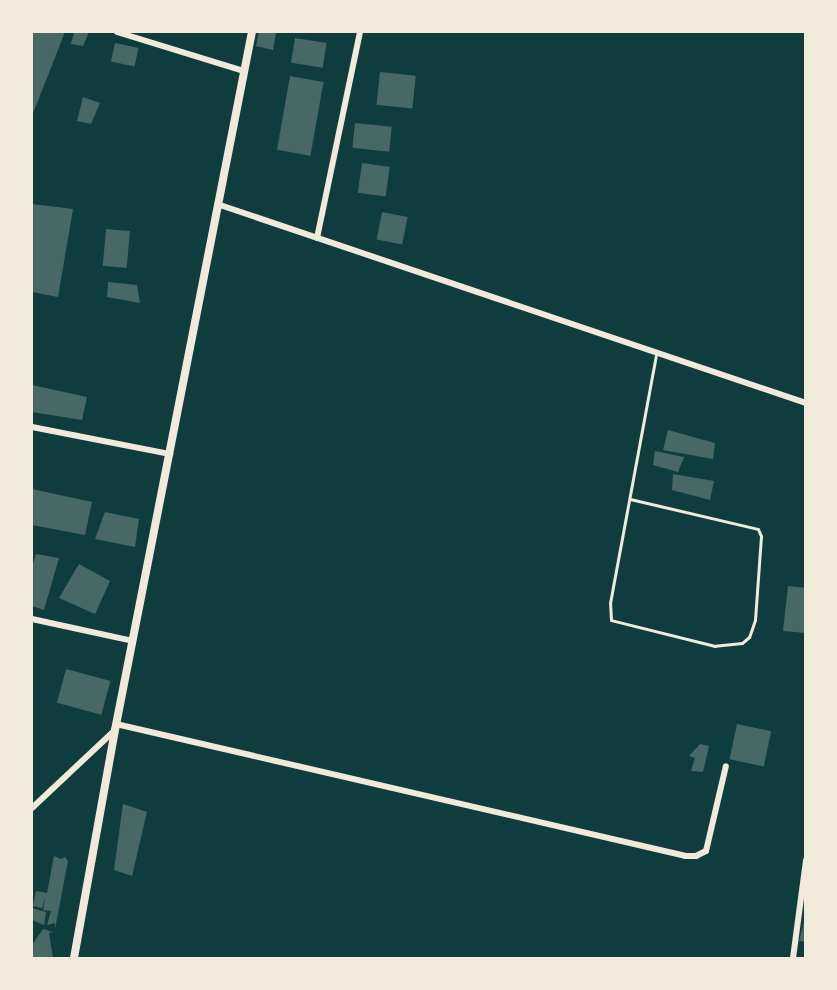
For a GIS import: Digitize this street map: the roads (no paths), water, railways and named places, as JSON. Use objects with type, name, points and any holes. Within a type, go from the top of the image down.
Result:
[{"type":"street","points":[[117,32],[244,72]]},
{"type":"street","points":[[74,958],[115,727],[220,205],[252,32]]},
{"type":"street","points":[[317,238],[360,32]]},
{"type":"street","points":[[220,205],[806,403]]},
{"type":"street","points":[[32,427],[170,454]]},
{"type":"street","points":[[32,619],[133,641]]},
{"type":"street","points":[[115,727],[686,856],[696,856],[706,851],[726,766]]},
{"type":"street","points":[[32,808],[115,727]]},
{"type":"street","points":[[794,958],[806,860]]},
{"type":"lane","points":[[630,499],[758,529],[762,536],[755,621],[749,637],[742,643],[715,646],[611,620],[630,499],[656,352]]}]
